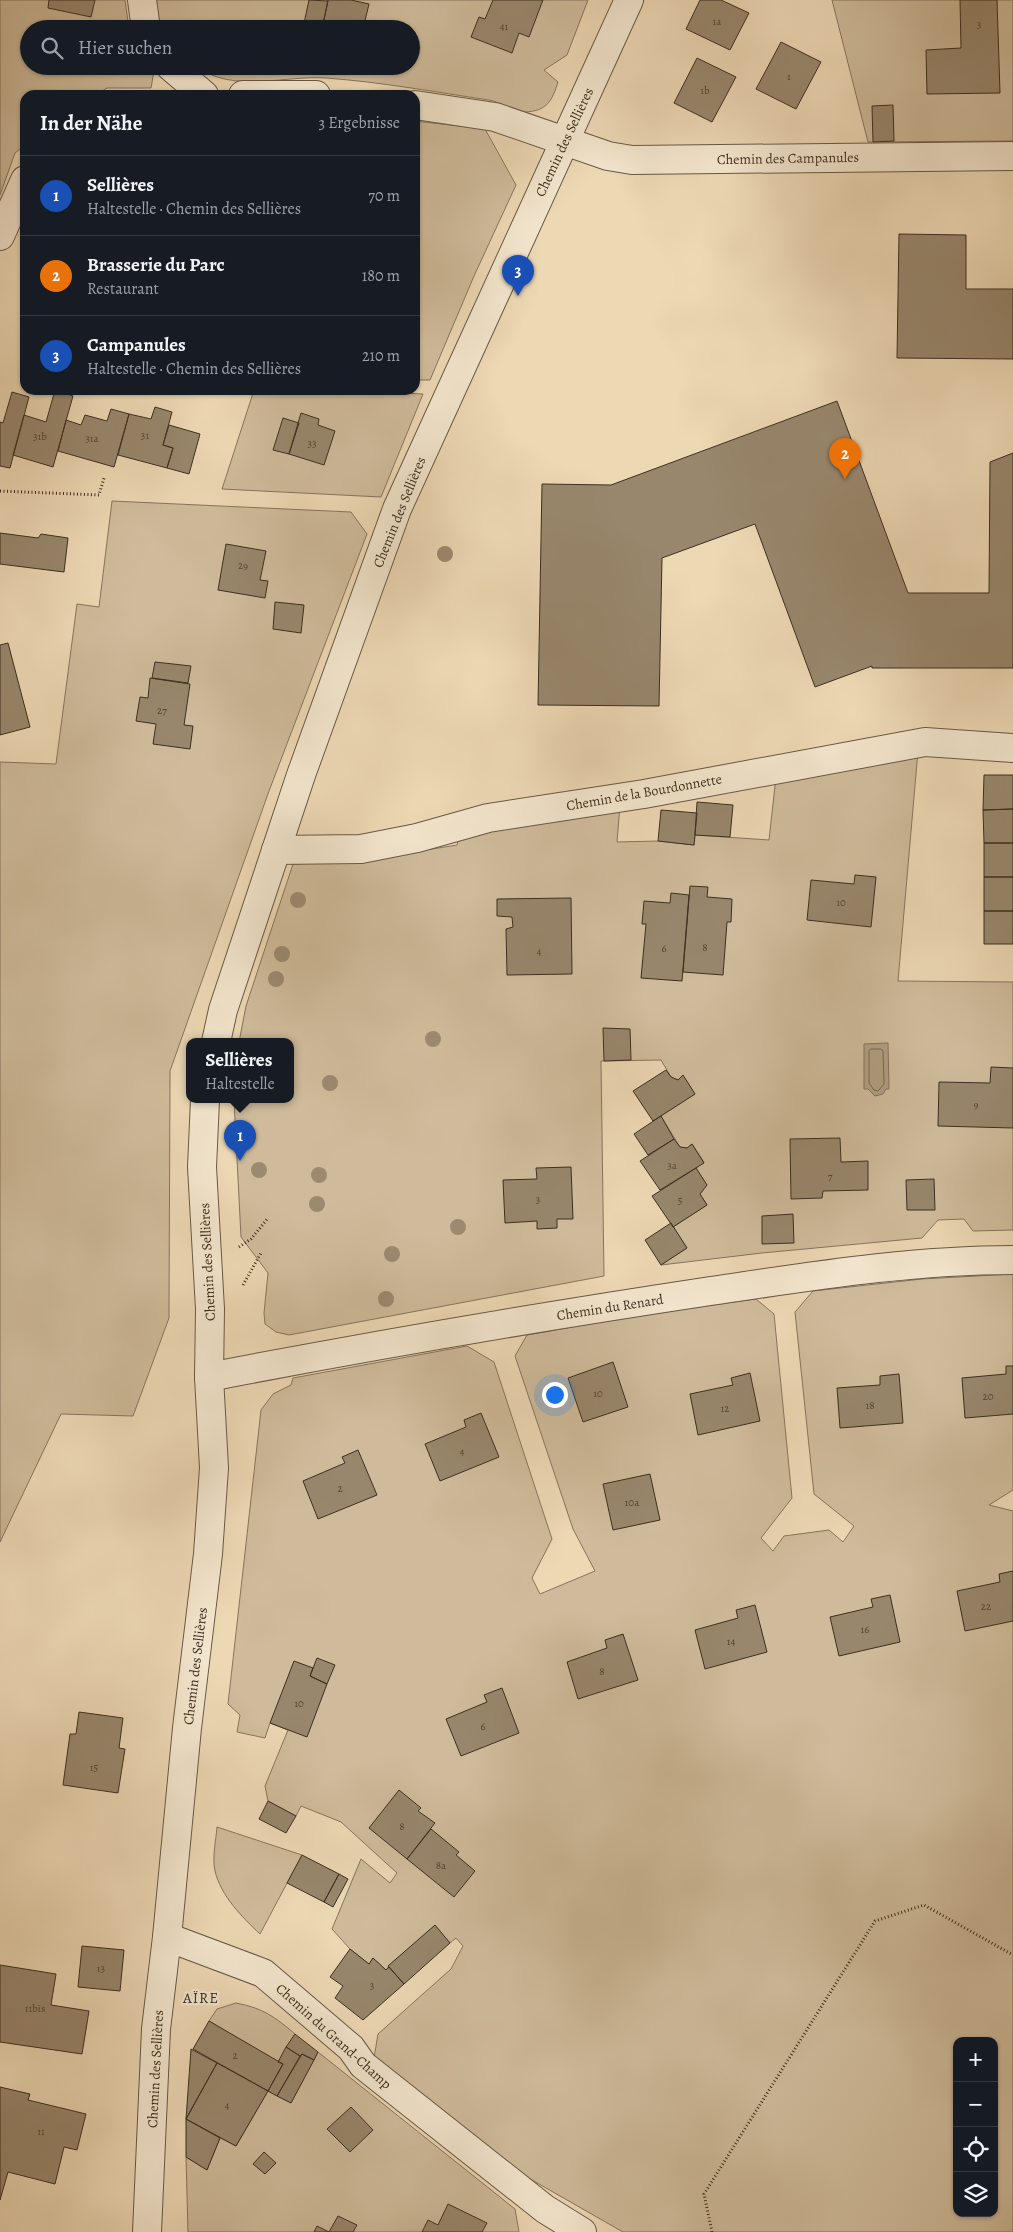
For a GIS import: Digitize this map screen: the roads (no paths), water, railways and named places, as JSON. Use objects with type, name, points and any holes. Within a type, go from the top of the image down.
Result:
[{"type":"street","points":[[142,0],[145,20]]},
{"type":"street","name":"Chemin des Sellières","points":[[217,1038],[223,1010],[301,775],[397,509],[629,0]]},
{"type":"street","points":[[181,75],[198,90]]},
{"type":"street","name":"Chemin des Campanules","points":[[420,106],[495,117],[608,156],[632,160],[1013,156]]},
{"type":"street","points":[[0,236],[20,191]]},
{"type":"street","name":"Chemin de la Bourdonnette","points":[[276,850],[362,849],[417,838],[488,818],[644,794],[925,742],[1013,748]]},
{"type":"street","name":"Chemin des Sellières","points":[[147,2232],[156,2029],[167,1937],[187,1728],[208,1554],[214,1468],[209,1377],[210,1309],[202,1167],[205,1103]]},
{"type":"street","name":"Chemin du Renard","points":[[209,1377],[587,1309],[865,1269],[980,1260],[1013,1260]]},
{"type":"street","name":"Chemin du Grand-Champ","points":[[167,1937],[264,1973],[351,2048],[363,2065],[545,2209],[582,2232]]},
{"type":"water","points":[[888,1043],[889,1089],[886,1089],[883,1094],[875,1096],[868,1089],[864,1089],[864,1044]]},
{"type":"place","name":"Campanules","points":[[518,296]]},
{"type":"place","name":"Brasserie du Parc","points":[[845,479]]},
{"type":"place","name":"Sellières","points":[[240,1161]]},
{"type":"district","name":"AÏRE","points":[[201,1998]]}]
